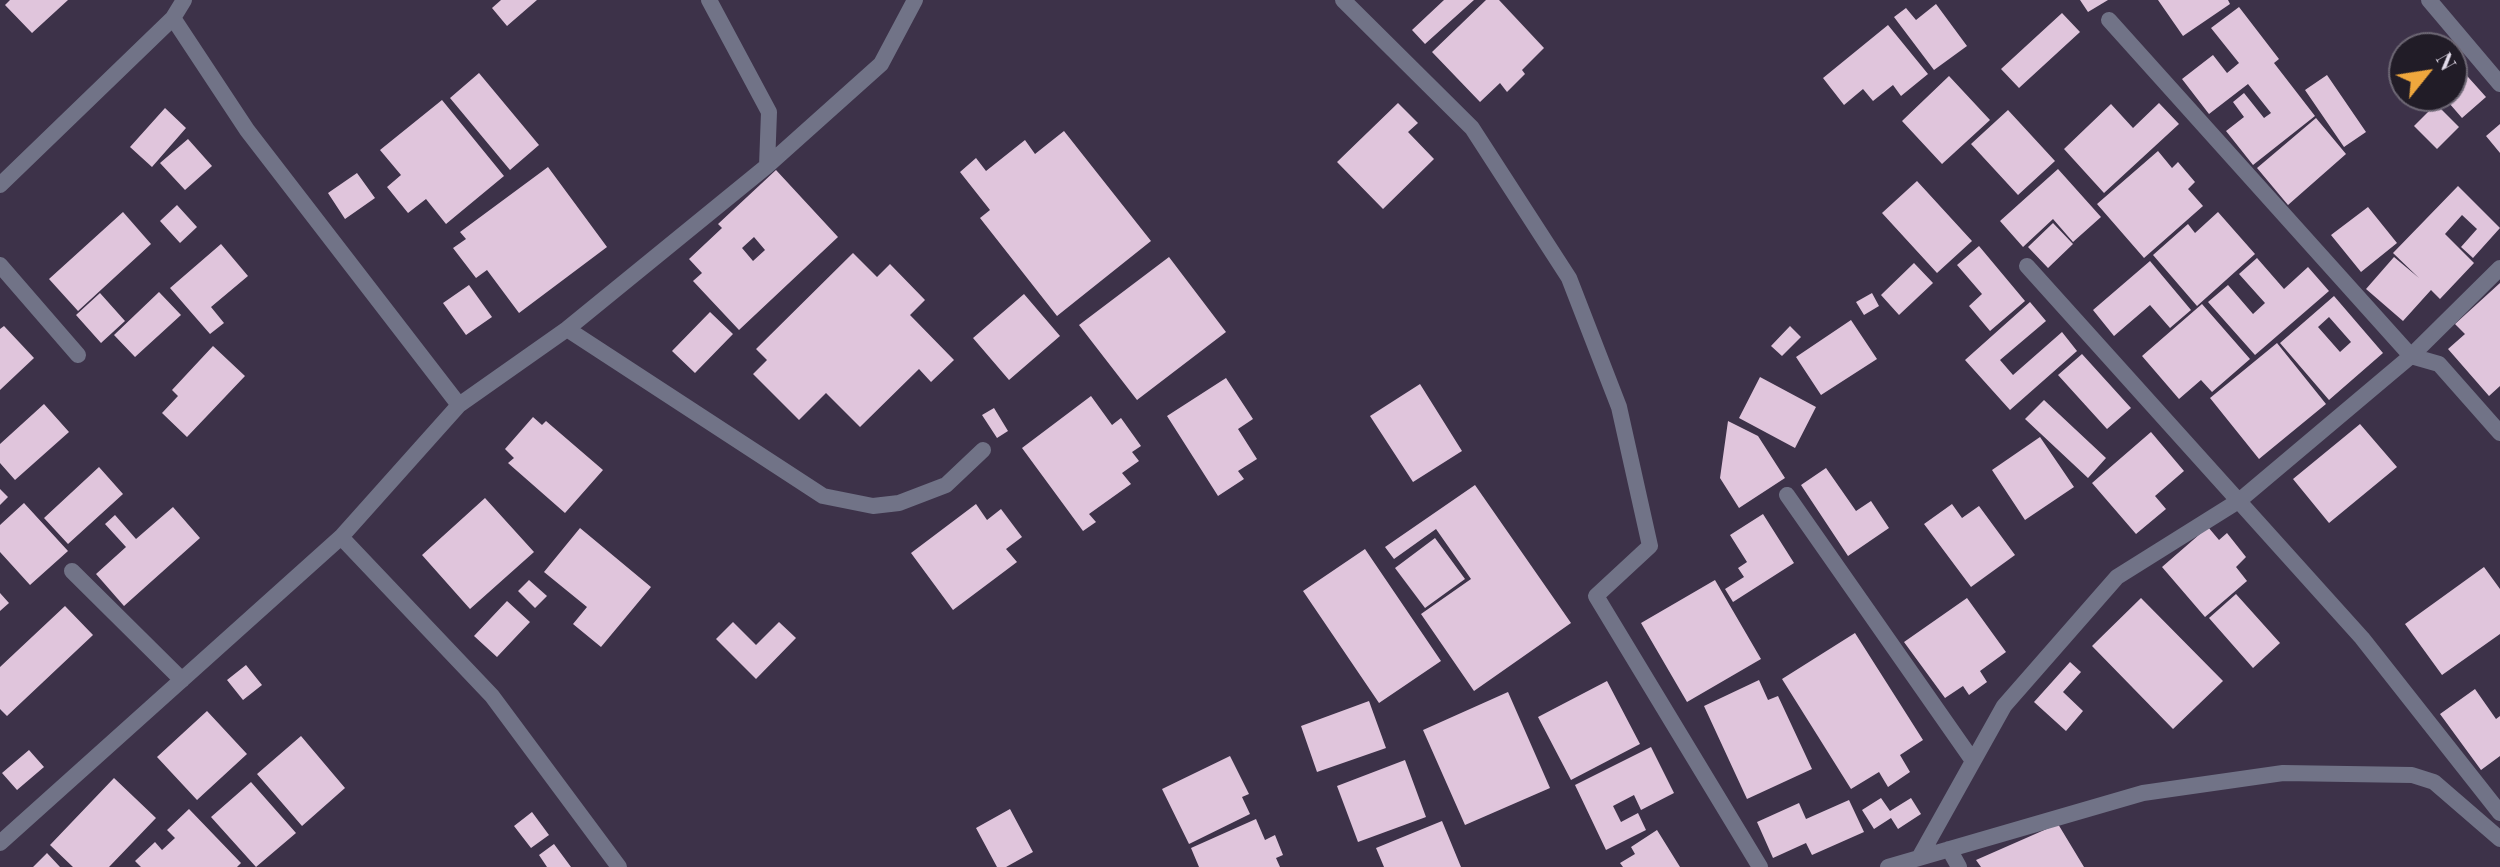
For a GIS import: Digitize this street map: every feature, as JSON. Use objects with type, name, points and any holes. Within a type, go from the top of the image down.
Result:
[{"type":"street","points":[[0,185],[173,18],[184,0]]},
{"type":"street","points":[[709,0],[769,112],[767,166]]},
{"type":"street","points":[[0,843],[341,537],[459,405],[567,329],[767,166],[881,64],[915,0]]},
{"type":"street","points":[[1343,0],[1472,128],[1569,278],[1619,407],[1650,546],[1596,596],[1760,867]]},
{"type":"street","points":[[2429,0],[2500,84]]},
{"type":"street","points":[[173,18],[247,130],[459,405]]},
{"type":"street","points":[[2109,20],[2411,356],[2439,364],[2500,433]]},
{"type":"street","points":[[0,265],[78,355]]},
{"type":"street","points":[[2027,266],[2362,638],[2500,813]]},
{"type":"street","points":[[1919,858],[2004,706],[2117,577],[2240,500],[2411,356],[2500,268]]},
{"type":"street","points":[[567,329],[823,496],[873,506],[899,503],[946,485],[983,450]]},
{"type":"street","points":[[1787,495],[1973,761]]},
{"type":"street","points":[[341,537],[492,696],[619,867]]},
{"type":"street","points":[[72,571],[182,680]]},
{"type":"street","points":[[1888,867],[2143,793],[2283,773],[2412,775],[2434,782],[2500,839]]},
{"type":"street","points":[[1949,849],[1959,867]]},
{"type":"building","points":[[10,0],[68,0],[32,33],[5,5]]},
{"type":"building","points":[[501,0],[537,0],[507,26],[492,8]]},
{"type":"building","points":[[1444,0],[1474,0],[1425,44],[1412,30]]},
{"type":"building","points":[[1486,0],[1499,0],[1544,48],[1522,70],[1525,74],[1507,92],[1500,83],[1480,102],[1432,52]]},
{"type":"building","points":[[2080,0],[2108,0],[2088,12]]},
{"type":"building","points":[[2158,0],[2228,0],[2230,4],[2183,36]]},
{"type":"building","points":[[1936,4],[1967,46],[1934,70],[1894,17],[1906,8],[1916,20]]},
{"type":"building","points":[[2239,7],[2279,59],[2274,63],[2315,116],[2253,165],[2226,131],[2244,117],[2233,102],[2244,93],[2264,118],[2271,113],[2248,84],[2209,114],[2182,79],[2213,55],[2227,73],[2239,63],[2211,28]]},
{"type":"building","points":[[2062,13],[2080,32],[2019,88],[2001,69]]},
{"type":"building","points":[[1888,25],[1928,74],[1901,96],[1893,85],[1873,101],[1863,89],[1844,105],[1823,78]]},
{"type":"building","points":[[479,73],[539,145],[510,170],[450,98]]},
{"type":"building","points":[[2327,75],[2366,132],[2344,147],[2305,90]]},
{"type":"building","points":[[1949,76],[1990,120],[1942,164],[1902,121]]},
{"type":"building","points":[[2468,77],[2486,97],[2462,118],[2457,112],[2468,112]]},
{"type":"building","points":[[442,100],[504,176],[446,224],[426,199],[408,213],[387,187],[401,175],[380,150]]},
{"type":"building","points":[[1398,103],[1418,123],[1408,132],[1434,159],[1383,209],[1337,162]]},
{"type":"building","points":[[2159,103],[2179,124],[2104,193],[2064,149],[2111,104],[2133,128]]},
{"type":"building","points":[[165,108],[186,128],[152,167],[130,147]]},
{"type":"building","points":[[2008,110],[2055,161],[2018,195],[1971,144]]},
{"type":"building","points":[[2428,112],[2444,112],[2459,127],[2437,149],[2414,126]]},
{"type":"building","points":[[2316,118],[2346,154],[2288,205],[2257,168]]},
{"type":"building","points":[[2500,124],[2500,153],[2486,136]]},
{"type":"building","points":[[1064,131],[1151,241],[1057,316],[980,218],[990,210],[960,172],[976,158],[986,171],[1025,140],[1035,154]]},
{"type":"building","points":[[188,139],[212,166],[185,190],[160,163]]},
{"type":"building","points":[[2158,151],[2172,168],[2178,162],[2195,182],[2188,189],[2203,206],[2144,258],[2097,204]]},
{"type":"building","points":[[548,167],[607,247],[519,313],[487,270],[476,278],[453,248],[466,239],[460,232]]},
{"type":"building","points":[[2058,169],[2101,217],[2073,242],[2053,219],[2023,247],[2000,221]]},
{"type":"building","points":[[776,170],[838,237],[739,330],[693,281],[702,273],[689,259],[722,228],[718,224]],"holes":[[[754,237],[765,250],[753,261],[742,248]]]},
{"type":"building","points":[[357,173],[375,198],[345,219],[328,193]]},
{"type":"building","points":[[1917,181],[1972,241],[1937,273],[1882,213]]},
{"type":"building","points":[[2458,186],[2500,228],[2473,258],[2461,247],[2477,229],[2462,215],[2445,234],[2474,263],[2440,299],[2431,290],[2403,321],[2366,289],[2394,257],[2419,278],[2393,253]]},
{"type":"building","points":[[177,205],[197,227],[180,243],[160,221]]},
{"type":"building","points":[[2368,207],[2397,243],[2361,272],[2331,235]]},
{"type":"building","points":[[123,212],[151,244],[78,311],[49,279]]},
{"type":"building","points":[[2218,212],[2255,254],[2197,306],[2153,255],[2188,224],[2195,233]]},
{"type":"building","points":[[2053,223],[2073,244],[2048,268],[2028,247]]},
{"type":"building","points":[[221,244],[248,276],[211,307],[224,323],[210,334],[170,288]]},
{"type":"building","points":[[1979,246],[2025,301],[1990,331],[1969,306],[1982,294],[1957,265]]},
{"type":"building","points":[[853,253],[877,277],[890,264],[925,300],[910,315],[954,360],[931,382],[919,369],[860,427],[826,393],[799,420],[753,374],[767,360],[756,349]]},
{"type":"building","points":[[1169,257],[1226,332],[1137,400],[1079,325]]},
{"type":"building","points":[[2257,258],[2284,289],[2308,267],[2329,291],[2255,355],[2208,302],[2228,285],[2253,314],[2265,303],[2239,274]]},
{"type":"building","points":[[2150,261],[2191,310],[2170,328],[2150,305],[2114,336],[2093,310]]},
{"type":"building","points":[[1914,263],[1933,283],[1899,315],[1881,295]]},
{"type":"building","points":[[2500,283],[2500,386],[2489,396],[2448,349],[2465,334],[2455,324]]},
{"type":"building","points":[[469,285],[492,317],[466,335],[443,303]]},
{"type":"building","points":[[159,292],[181,315],[135,357],[114,335]]},
{"type":"building","points":[[100,293],[125,321],[101,343],[76,315]]},
{"type":"building","points":[[1872,293],[1879,306],[1864,315],[1856,302]]},
{"type":"building","points":[[1024,294],[1060,336],[1009,380],[973,338]]},
{"type":"building","points":[[2334,296],[2383,353],[2329,400],[2280,343]],"holes":[[[2329,317],[2351,342],[2340,352],[2318,327]]]},
{"type":"building","points":[[2030,302],[2046,321],[2000,360],[2013,375],[2062,332],[2077,351],[2010,410],[1965,360]]},
{"type":"building","points":[[2202,304],[2250,359],[2212,392],[2201,380],[2179,399],[2142,356]]},
{"type":"building","points":[[710,312],[733,334],[695,373],[672,351]]},
{"type":"building","points":[[1851,320],[1877,359],[1821,395],[1796,357]]},
{"type":"building","points":[[4,326],[34,358],[0,390],[0,329]]},
{"type":"building","points":[[1790,326],[1801,337],[1782,356],[1771,346]]},
{"type":"building","points":[[2277,343],[2326,404],[2259,459],[2210,398]]},
{"type":"building","points":[[213,346],[245,376],[187,437],[162,413],[178,396],[172,390]]},
{"type":"building","points":[[2082,354],[2131,408],[2107,429],[2058,375]]},
{"type":"building","points":[[1760,377],[1816,407],[1795,448],[1739,418]]},
{"type":"building","points":[[1226,378],[1253,419],[1238,429],[1257,459],[1238,471],[1244,479],[1218,496],[1167,416]]},
{"type":"building","points":[[1420,384],[1462,451],[1413,482],[1370,416]]},
{"type":"building","points":[[1091,396],[1112,425],[1121,418],[1141,446],[1132,452],[1139,461],[1122,473],[1131,484],[1089,514],[1096,522],[1083,531],[1022,448]]},
{"type":"building","points":[[2044,400],[2106,458],[2088,478],[2025,419]]},
{"type":"building","points":[[44,404],[69,432],[15,480],[0,463],[0,444]]},
{"type":"building","points":[[994,408],[1008,431],[997,438],[982,415]]},
{"type":"building","points":[[533,417],[542,425],[546,421],[603,470],[565,513],[508,463],[514,458],[505,449]]},
{"type":"building","points":[[1728,421],[1758,436],[1785,478],[1739,508],[1720,478]]},
{"type":"building","points":[[2360,424],[2397,467],[2329,523],[2293,479]]},
{"type":"building","points":[[2151,432],[2184,471],[2155,496],[2166,509],[2136,534],[2092,483]]},
{"type":"building","points":[[2040,437],[2074,487],[2025,520],[1992,470]]},
{"type":"building","points":[[99,467],[123,494],[68,544],[44,518]]},
{"type":"building","points":[[1826,468],[1856,511],[1871,501],[1889,528],[1848,556],[1801,485]]},
{"type":"building","points":[[1475,485],[1571,623],[1474,691],[1421,614],[1471,579],[1436,529],[1394,559],[1385,547]]},
{"type":"building","points":[[0,489],[8,497],[0,505]]},
{"type":"building","points":[[485,498],[534,552],[470,609],[422,555]]},
{"type":"building","points":[[24,503],[68,551],[30,585],[0,552],[0,525]]},
{"type":"building","points":[[976,504],[987,520],[1001,509],[1022,537],[1006,549],[1017,562],[953,610],[911,553]]},
{"type":"building","points":[[1952,504],[1962,518],[1979,506],[2015,555],[1971,587],[1924,524]]},
{"type":"building","points":[[173,507],[200,538],[124,606],[96,574],[126,547],[105,524],[115,515],[136,539]]},
{"type":"building","points":[[1763,514],[1794,563],[1733,602],[1725,589],[1744,577],[1738,568],[1747,562],[1730,535]]},
{"type":"building","points":[[2208,527],[2219,540],[2227,533],[2246,557],[2236,567],[2247,581],[2205,617],[2162,567]]},
{"type":"building","points":[[580,528],[651,587],[601,647],[573,624],[587,607],[544,572]]},
{"type":"building","points":[[1435,538],[1465,579],[1425,608],[1395,568]]},
{"type":"building","points":[[1365,549],[1441,661],[1379,703],[1303,591]]},
{"type":"building","points":[[2484,567],[2500,589],[2500,634],[2442,675],[2405,624]]},
{"type":"building","points":[[529,580],[547,596],[535,608],[518,591]]},
{"type":"building","points":[[1715,580],[1761,659],[1687,702],[1641,623]]},
{"type":"building","points":[[0,593],[9,603],[0,611]]},
{"type":"building","points":[[2236,594],[2280,643],[2253,668],[2209,618]]},
{"type":"building","points":[[1967,598],[2006,652],[1980,671],[1987,682],[1969,695],[1963,686],[1945,698],[1904,642]]},
{"type":"building","points":[[2141,598],[2223,681],[2173,729],[2092,646]]},
{"type":"building","points":[[507,601],[530,622],[497,657],[474,636]]},
{"type":"building","points":[[65,606],[93,635],[7,716],[0,709],[0,667]]},
{"type":"building","points":[[733,622],[756,645],[779,622],[796,638],[756,679],[716,639]]},
{"type":"building","points":[[1855,633],[1923,740],[1900,755],[1910,772],[1888,787],[1879,772],[1851,789],[1782,679]]},
{"type":"building","points":[[2070,662],[2081,672],[2063,692],[2083,711],[2066,731],[2034,702]]},
{"type":"building","points":[[246,665],[262,685],[243,700],[227,680]]},
{"type":"building","points":[[1759,680],[1768,700],[1778,696],[1812,769],[1747,799],[1704,706]]},
{"type":"building","points":[[1607,681],[1640,744],[1571,780],[1538,717]]},
{"type":"building","points":[[2475,689],[2496,719],[2500,716],[2500,756],[2481,770],[2440,714]]},
{"type":"building","points":[[1508,692],[1550,788],[1465,825],[1423,730]]},
{"type":"building","points":[[1369,701],[1386,748],[1317,772],[1301,726]]},
{"type":"building","points":[[207,711],[247,754],[197,800],[157,757]]},
{"type":"building","points":[[301,736],[345,788],[302,826],[257,774]]},
{"type":"building","points":[[1651,747],[1674,793],[1641,810],[1634,795],[1613,806],[1621,822],[1638,813],[1646,830],[1606,850],[1575,785]]},
{"type":"building","points":[[29,750],[44,767],[17,790],[2,773]]},
{"type":"building","points":[[1230,756],[1249,794],[1242,797],[1250,814],[1189,844],[1162,789]]},
{"type":"building","points":[[1405,760],[1426,817],[1358,842],[1337,786]]},
{"type":"building","points":[[114,778],[156,818],[109,867],[73,867],[50,845]]},
{"type":"building","points":[[251,782],[296,833],[256,867],[211,817]]},
{"type":"building","points":[[1881,798],[1890,811],[1911,798],[1921,814],[1898,829],[1891,818],[1874,829],[1862,810]]},
{"type":"building","points":[[1849,800],[1864,832],[1812,855],[1806,843],[1773,858],[1757,822],[1799,803],[1806,819]]},
{"type":"building","points":[[189,809],[241,863],[237,867],[141,867],[135,861],[155,842],[162,850],[175,838],[167,830]]},
{"type":"building","points":[[1010,809],[1033,852],[1006,867],[997,867],[976,828]]},
{"type":"building","points":[[532,812],[549,835],[531,848],[514,826]]},
{"type":"building","points":[[1256,819],[1265,840],[1275,835],[1283,855],[1276,858],[1280,867],[1199,867],[1191,848]]},
{"type":"building","points":[[1442,821],[1461,867],[1384,867],[1376,848]]},
{"type":"building","points":[[2058,824],[2084,867],[1981,867],[1976,860]]},
{"type":"building","points":[[1657,830],[1680,867],[1623,867],[1620,863],[1635,854],[1631,847]]},
{"type":"building","points":[[554,844],[571,867],[547,867],[539,855]]},
{"type":"building","points":[[47,853],[60,867],[33,867]]}]
